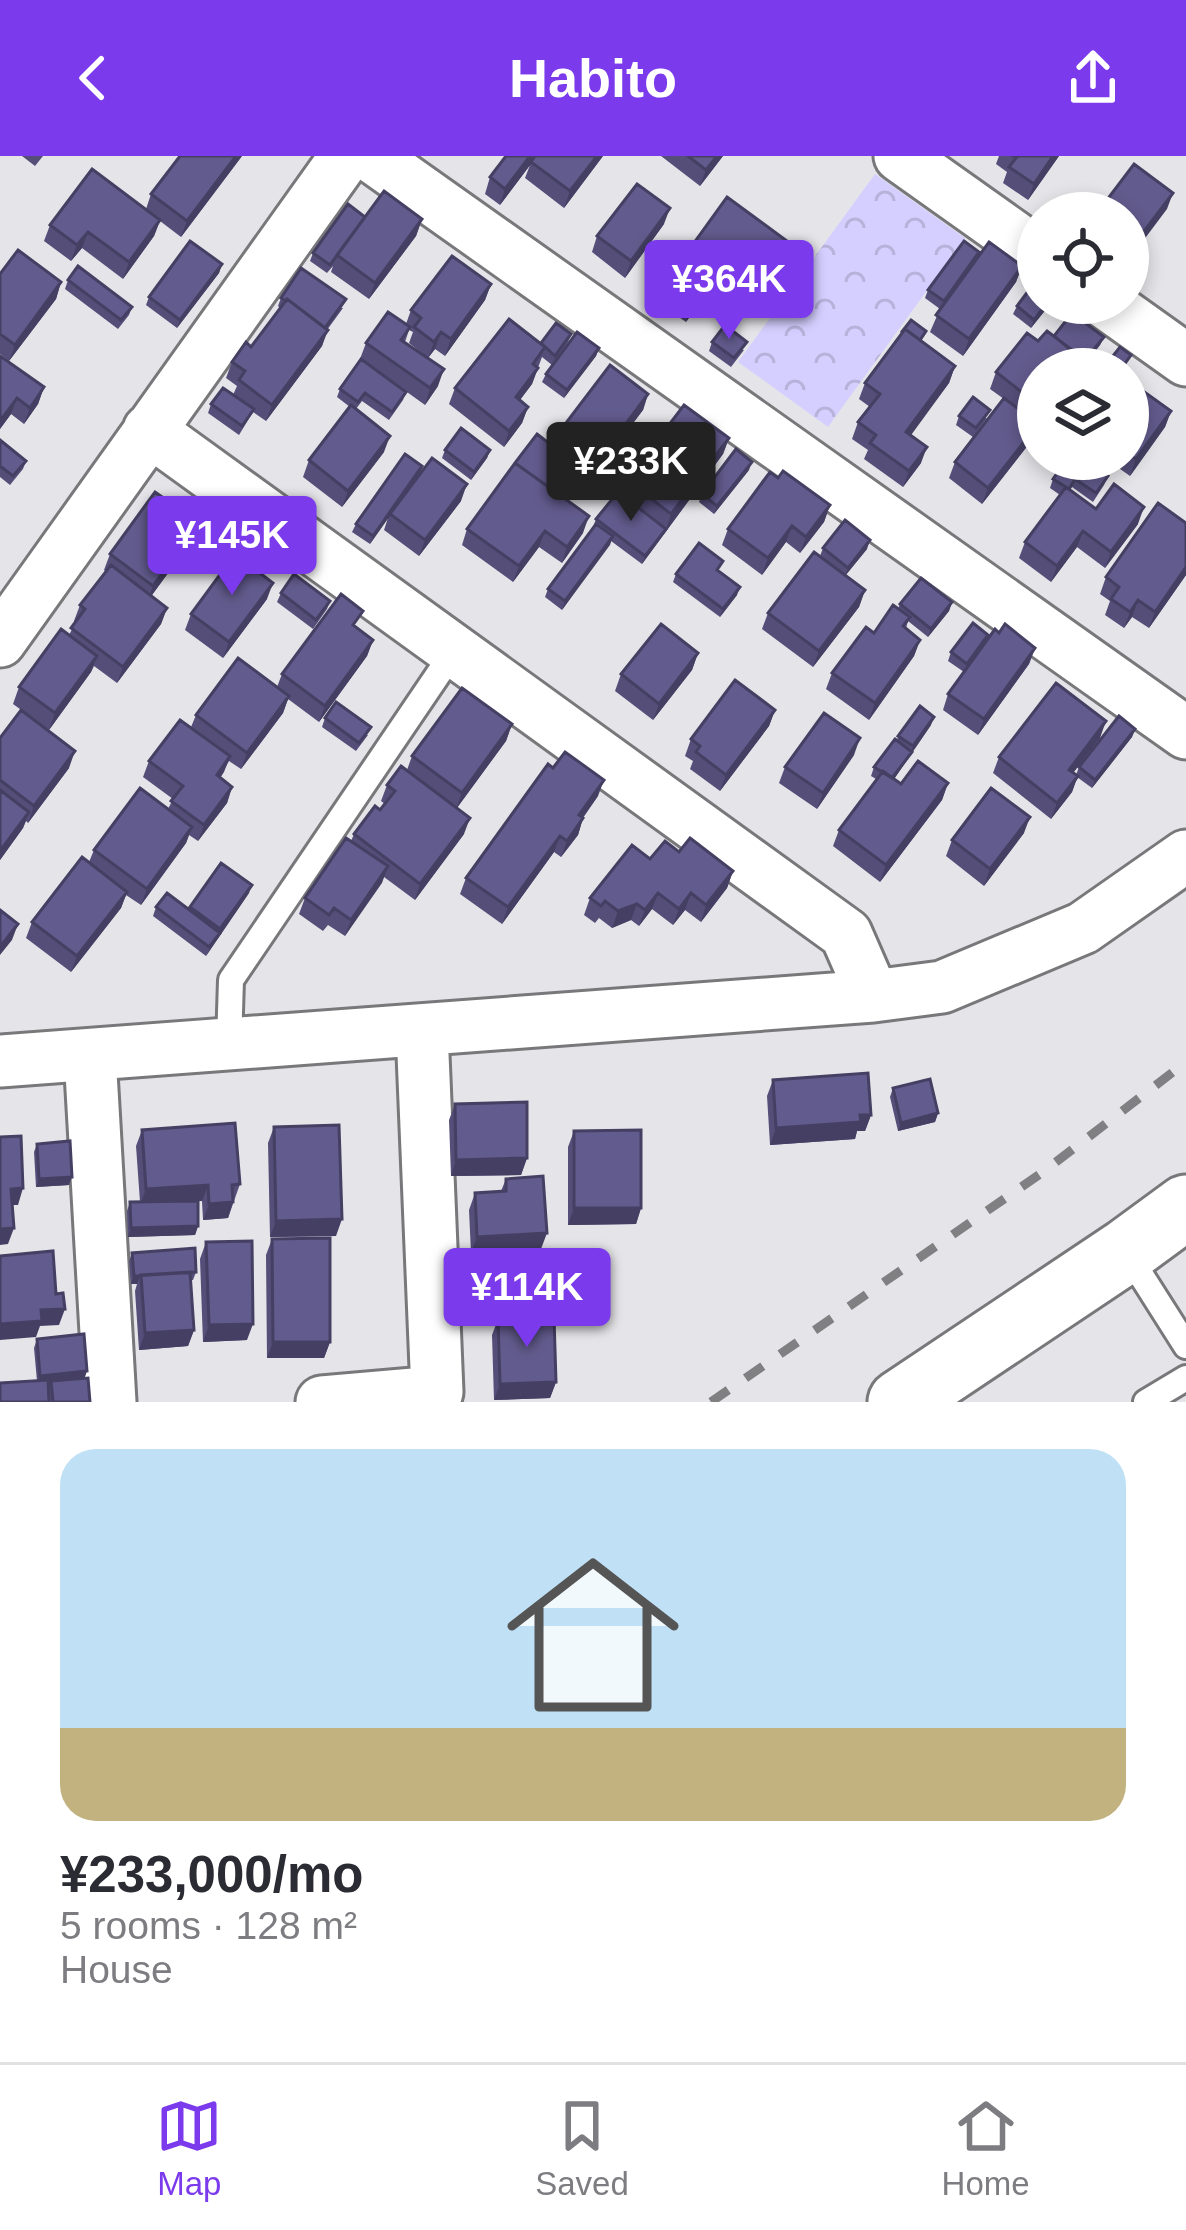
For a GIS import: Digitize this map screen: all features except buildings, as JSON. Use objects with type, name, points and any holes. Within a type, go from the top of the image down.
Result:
[{"type":"street","points":[[0,641],[346,156]]},
{"type":"street","points":[[371,156],[1186,734]]},
{"type":"street","points":[[900,156],[1017,239]]},
{"type":"street","points":[[1135,324],[1186,360]]},
{"type":"street","points":[[149,430],[846,934],[873,996]]},
{"type":"street","points":[[0,1061],[942,987],[1083,928],[1186,856]]},
{"type":"street","points":[[322,1402],[437,1392],[422,1030]]},
{"type":"street","points":[[90,1055],[110,1402]]},
{"type":"street","points":[[899,1402],[1186,1207]]},
{"type":"lane","points":[[229,1044],[231,980],[454,651]]},
{"type":"lane","points":[[1126,1251],[1186,1346]]},
{"type":"lane","points":[[1146,1402],[1186,1378]]},
{"type":"green space","points":[[875,174],[965,238],[828,427],[738,362]]},
{"type":"railway","points":[[711,1402],[1043,1172],[1186,1062]]}]
